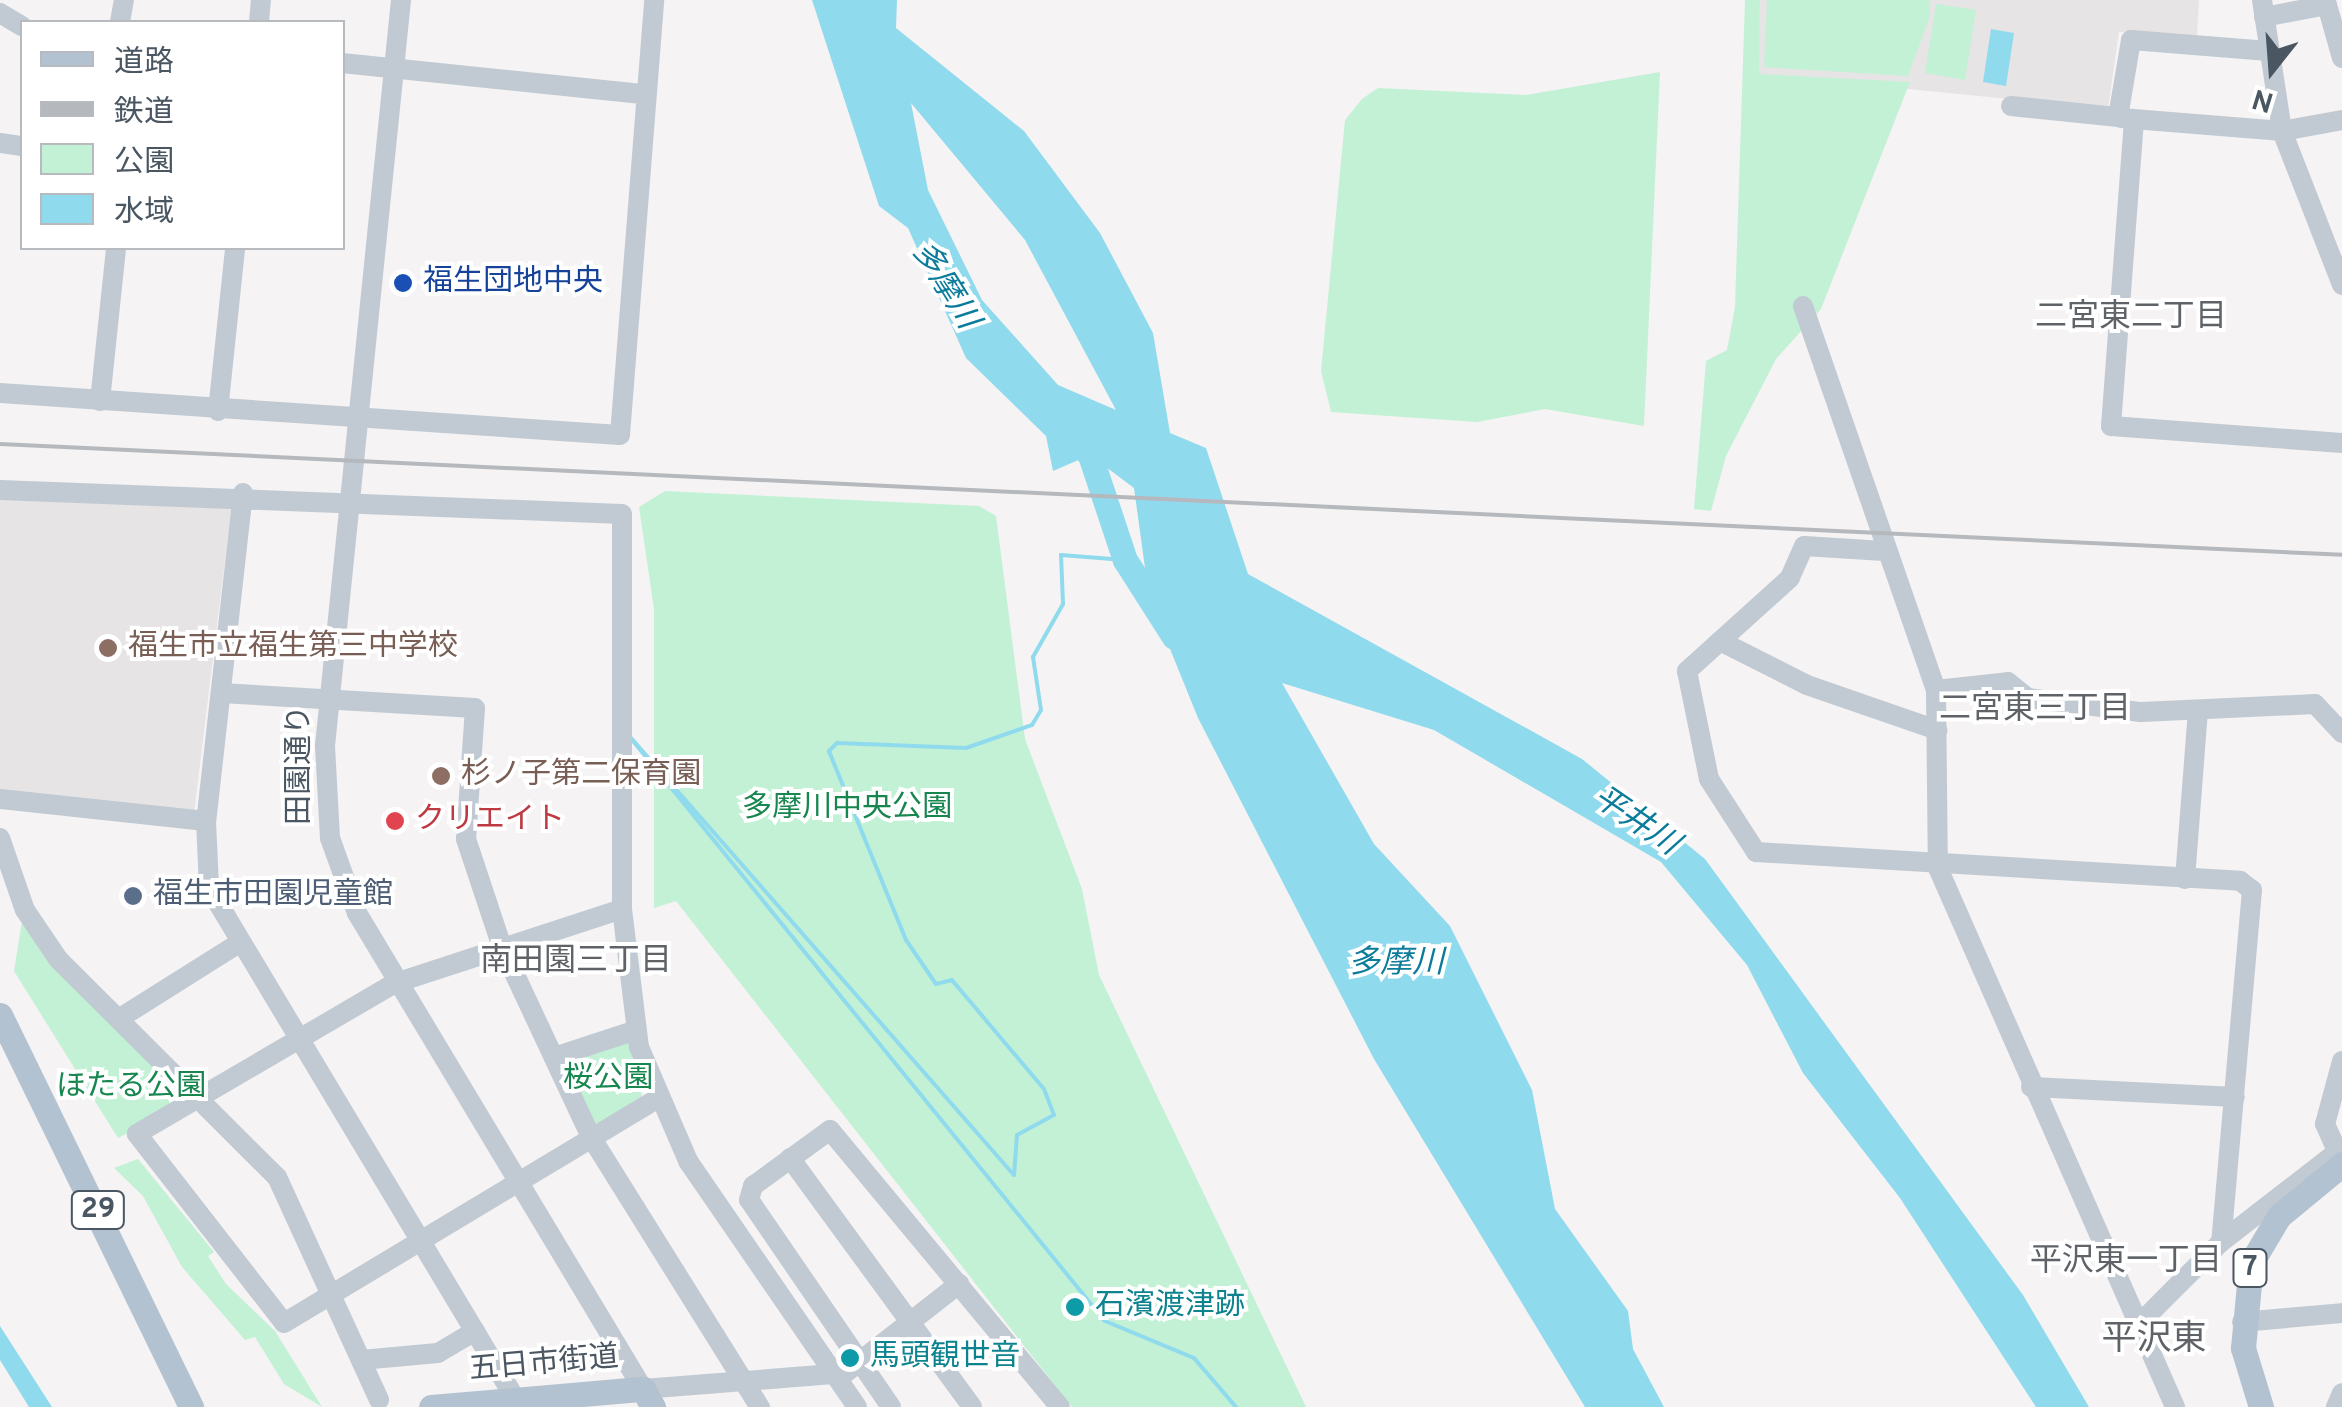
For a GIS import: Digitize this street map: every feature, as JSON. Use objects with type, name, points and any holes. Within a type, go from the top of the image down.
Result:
[{"type":"main road","name":"29","points":[[0,1015],[191,1407]]},
{"type":"main road","name":"7","points":[[2261,1407],[2242,1322],[2245,1284],[2266,1233],[2340,1159]]},
{"type":"main road","name":"五日市街道","points":[[431,1407],[516,1400],[648,1398]]},
{"type":"street","name":"田園通り","points":[[401,0],[330,700],[330,838],[395,983],[648,1398]]},
{"type":"street","points":[[0,393],[357,422],[620,435],[654,0]]},
{"type":"street","points":[[2342,58],[2327,5],[2263,8],[2282,130],[2342,285]]},
{"type":"street","points":[[2269,51],[2131,40],[2110,426],[2342,443]]},
{"type":"street","points":[[345,63],[644,94]]},
{"type":"street","points":[[2011,106],[2282,130],[2342,120]]},
{"type":"street","points":[[100,401],[116,250]]},
{"type":"street","points":[[218,410],[235,250]]},
{"type":"street","points":[[1804,306],[1884,551],[1936,690],[1938,868],[2134,1329],[2175,1407]]},
{"type":"street","points":[[0,490],[244,493],[622,514],[622,908],[636,1030],[655,1100],[857,1407]]},
{"type":"street","points":[[244,493],[206,820],[209,888],[516,1400]]},
{"type":"street","points":[[1884,551],[1804,546],[1790,578],[1687,670],[1690,718],[1709,780],[1764,859],[2240,881],[2252,890],[2221,1242]]},
{"type":"street","points":[[1720,642],[1806,685],[1937,730]]},
{"type":"street","points":[[1936,690],[2008,682],[2028,698],[2198,710],[2315,704],[2342,732]]},
{"type":"street","points":[[221,692],[475,708],[466,839],[502,946],[592,1137],[760,1407]]},
{"type":"street","points":[[2185,879],[2198,710]]},
{"type":"street","points":[[0,799],[206,820]]},
{"type":"street","points":[[0,838],[32,924],[277,1177],[334,1292],[379,1400]]},
{"type":"street","points":[[622,908],[395,983],[137,1134],[164,1179],[284,1323],[513,1181],[655,1100]]},
{"type":"street","points":[[120,1018],[239,943]]},
{"type":"street","points":[[554,1057],[636,1030]]},
{"type":"street","points":[[2134,1329],[2221,1242],[2340,1159],[2325,1124],[2342,1061]]},
{"type":"street","points":[[2031,1087],[2236,1097]]},
{"type":"street","points":[[891,1407],[749,1200],[752,1186],[790,1158],[837,1132],[1060,1407]]},
{"type":"street","points":[[790,1158],[972,1407]]},
{"type":"street","points":[[648,1398],[831,1368],[956,1280]]},
{"type":"street","points":[[2242,1322],[2342,1312]]},
{"type":"street","points":[[361,1360],[438,1353],[475,1331]]},
{"type":"street","points":[[2336,1407],[2342,1393]]},
{"type":"shaded area","points":[[1760,0],[2199,0],[2197,37],[2119,32],[2108,109],[1758,74]]},
{"type":"shaded area","name":"福生市立福生第三中学校","points":[[0,495],[232,503],[194,813],[0,793]]},
{"type":"green space","points":[[1745,0],[1760,0],[1759,74],[1910,82],[1821,309],[1776,359],[1726,456],[1711,511],[1694,509],[1706,361],[1727,350],[1735,307]]},
{"type":"green space","points":[[1767,0],[1930,0],[1930,16],[1908,76],[1764,67]]},
{"type":"green space","points":[[1936,4],[1976,10],[1965,80],[1925,73]]},
{"type":"green space","points":[[1660,72],[1644,426],[1545,409],[1477,422],[1331,412],[1321,371],[1345,120],[1362,99],[1378,88],[1526,95]]},
{"type":"green space","name":"多摩川中央公園","points":[[665,491],[979,506],[996,516],[1025,739],[1082,889],[1099,975],[1306,1407],[1072,1407],[676,901],[654,908],[654,609],[639,507]]},
{"type":"green space","name":"ほたる公園","points":[[23,915],[196,1098],[118,1138],[14,971]]},
{"type":"green space","name":"桜公園","points":[[627,1035],[643,1100],[590,1127],[564,1057]]},
{"type":"green space","points":[[138,1159],[214,1252],[208,1256],[226,1284],[275,1331],[322,1407],[284,1384],[255,1337],[245,1340],[182,1267],[143,1196],[114,1168]]},
{"type":"water","name":"平井川","points":[[812,0],[897,0],[896,28],[1024,131],[1100,233],[1153,333],[1170,433],[1206,448],[1248,574],[1582,759],[1705,859],[2023,1295],[2089,1407],[2036,1407],[1900,1198],[1803,1073],[1747,965],[1661,862],[1434,730],[1282,683],[1374,844],[1450,926],[1532,1090],[1555,1209],[1628,1311],[1633,1349],[1664,1407],[1585,1407],[1374,1059],[1198,718],[1149,597],[1134,488],[1090,455],[1053,471],[1046,436],[966,358],[908,228],[879,206]],"holes":[[[911,103],[1025,240],[1116,410],[1058,385],[982,300],[928,190]]]},
{"type":"water","points":[[1991,29],[2014,33],[2006,86],[1983,82]]},
{"type":"water","points":[[0,1326],[52,1407],[29,1407],[0,1360]]},
{"type":"waterway","name":"多摩川","points":[[1067,431],[1090,455],[1125,560],[1174,637]]},
{"type":"waterway","points":[[631,738],[1014,1175],[1017,1135],[1054,1115],[1044,1089],[952,980],[936,984],[906,940],[829,751],[837,743],[966,748],[1032,725],[1041,710],[1033,657],[1063,604],[1061,555],[1125,560]]},
{"type":"waterway","points":[[629,736],[1105,1321],[1194,1358],[1236,1407]]},
{"type":"railway","points":[[0,444],[2342,555]]},
{"type":"place","name":"福生団地中央","points":[[403,283]]},
{"type":"place","name":"福生市立福生第三中学校","points":[[108,648]]},
{"type":"place","name":"杉ノ子第二保育園","points":[[441,776]]},
{"type":"place","name":"クリエイト","points":[[395,821]]},
{"type":"place","name":"福生市田園児童館","points":[[133,896]]},
{"type":"place","name":"石濱渡津跡","points":[[1075,1307]]},
{"type":"place","name":"馬頭観世音","points":[[850,1358]]},
{"type":"district","name":"二宮東二丁目","points":[[2131,318]]},
{"type":"district","name":"二宮東三丁目","points":[[2035,710]]},
{"type":"district","name":"南田園三丁目","points":[[576,962]]},
{"type":"district","name":"平沢東一丁目","points":[[2126,1262]]},
{"type":"district","name":"平沢東","points":[[2154,1340]]}]
